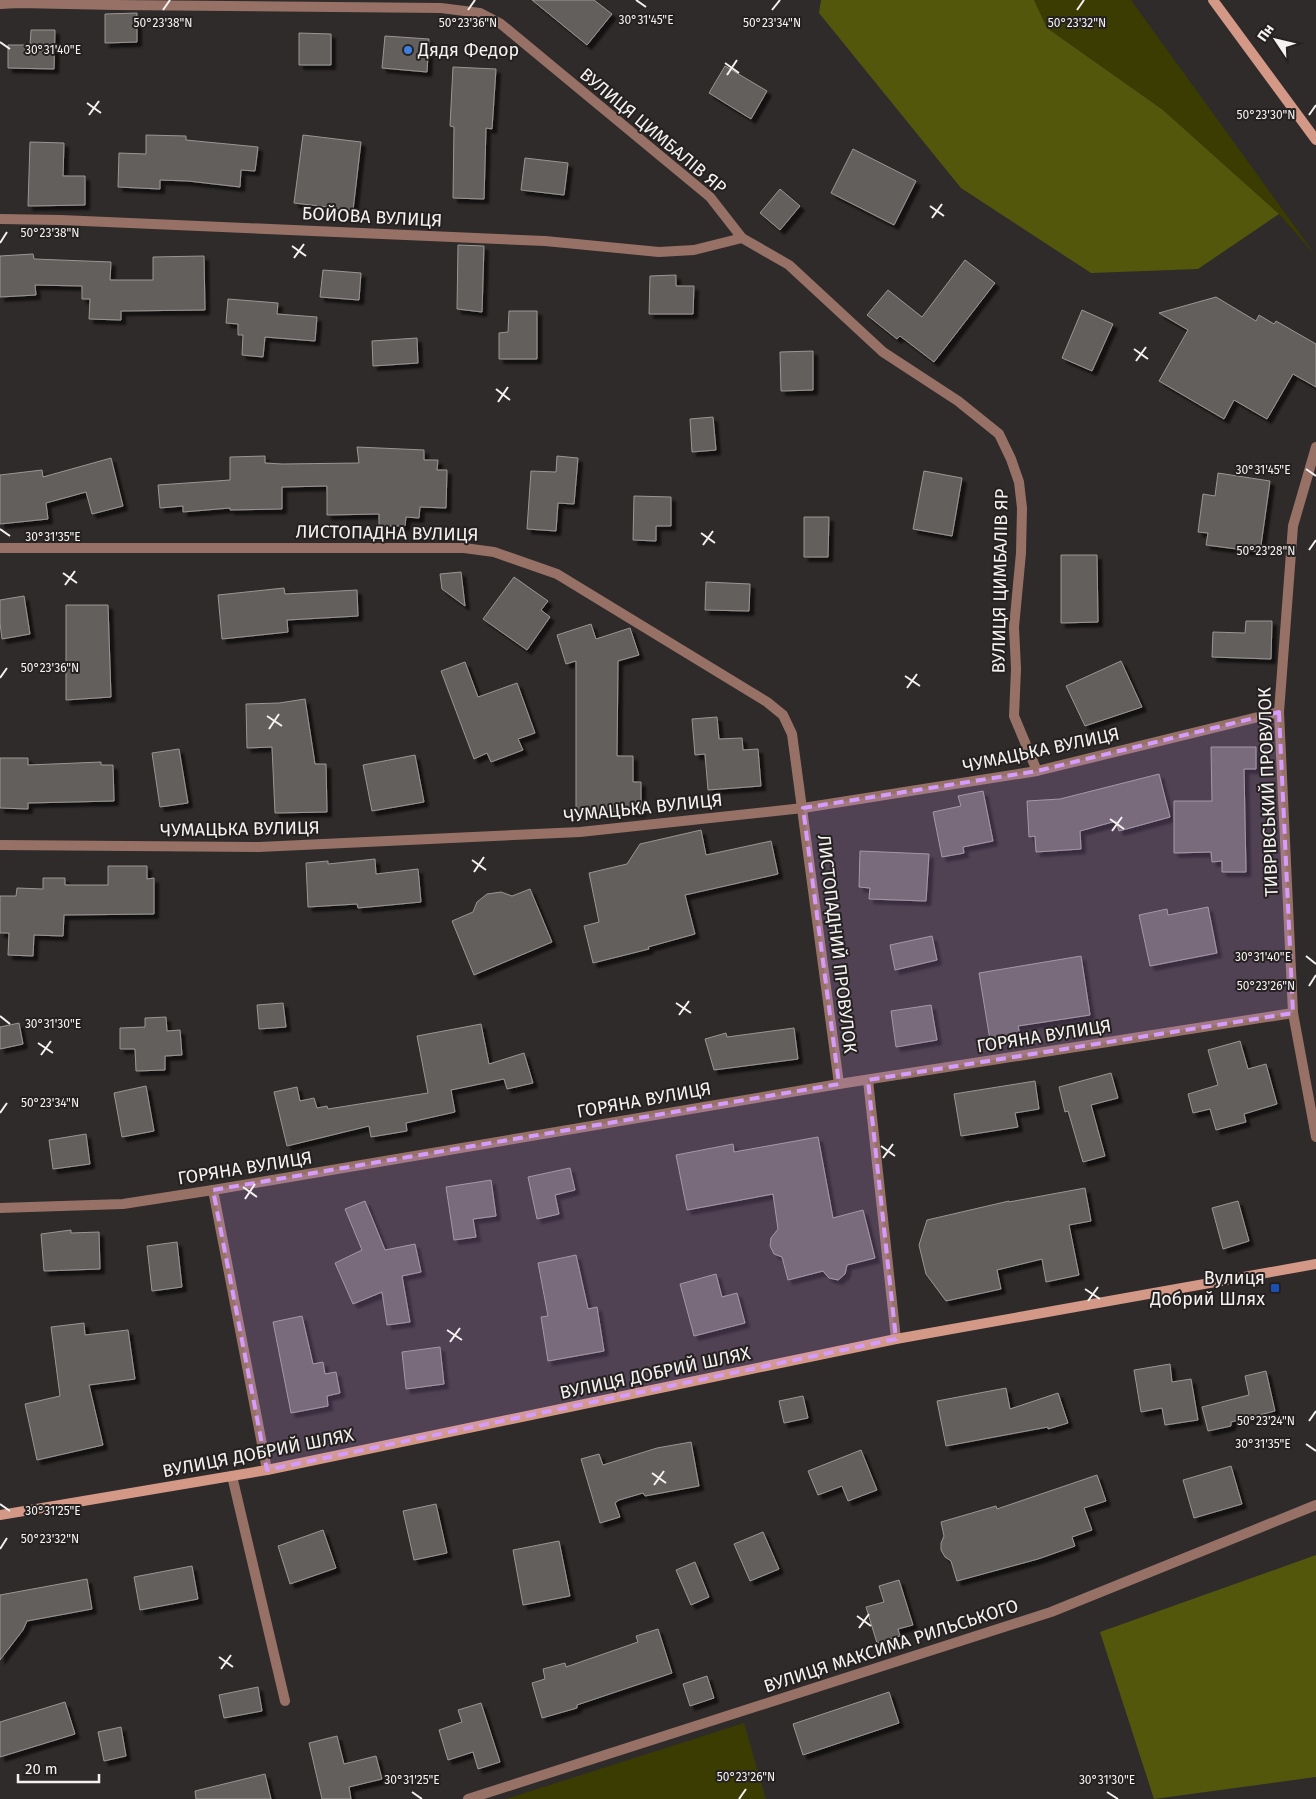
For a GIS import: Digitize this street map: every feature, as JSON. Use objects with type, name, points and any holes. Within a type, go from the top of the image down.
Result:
[{"type":"street","points":[[1213,0],[1316,140]]},
{"type":"street","name":"ВУЛИЦЯ ЦИМБАЛІВ ЯР","points":[[0,4],[19,2],[116,5],[432,8],[480,13],[506,28],[710,197],[742,238],[790,265],[882,352],[958,401],[999,434],[1019,482],[1022,508],[1021,553],[1014,627],[1016,669],[1014,716],[1037,771]]},
{"type":"street","name":"БОЙОВА ВУЛИЦЯ","points":[[0,219],[71,220],[536,241],[659,252],[694,250],[742,238]]},
{"type":"street","name":"ТИВРІВСЬКИЙ ПРОВУЛОК","points":[[1316,447],[1293,526],[1279,712],[1293,1012],[1316,1137]]},
{"type":"street","name":"ЛИСТОПАДНА ВУЛИЦЯ","points":[[0,548],[464,548],[494,552],[557,574],[772,706],[783,715],[792,734],[803,808]]},
{"type":"street","name":"ЧУМАЦЬКА ВУЛИЦЯ","points":[[0,845],[258,847],[580,832],[803,808],[1037,771],[1279,712]]},
{"type":"street","name":"ЛИСТОПАДНИЙ ПРОВУЛОК","points":[[803,808],[839,1084]]},
{"type":"street","name":"ГОРЯНА ВУЛИЦЯ","points":[[0,1208],[123,1204],[839,1084],[1293,1012]]},
{"type":"street","points":[[868,1080],[896,1340]]},
{"type":"street","points":[[213,1190],[267,1470]]},
{"type":"street","name":"ВУЛИЦЯ ДОБРИЙ ШЛЯХ","points":[[0,1515],[267,1470],[896,1340],[1316,1264]]},
{"type":"street","points":[[232,1476],[285,1701]]},
{"type":"street","name":"ВУЛИЦЯ МАКСИМА РИЛЬСЬКОГО","points":[[468,1799],[1051,1612],[1316,1505]]},
{"type":"highlighted area","points":[[1279,712],[1293,1013],[868,1080],[896,1339],[267,1470],[213,1190],[839,1084],[803,808],[1037,771]]},
{"type":"shaded area","points":[[821,0],[1034,0],[1047,28],[1163,110],[1279,214],[1198,269],[1091,273],[961,188],[819,13]]},
{"type":"shaded area","points":[[1034,0],[1131,0],[1316,256],[1279,214],[1163,110],[1047,28]]},
{"type":"shaded area","points":[[1316,1555],[1316,1777],[1154,1799],[1100,1632]]},
{"type":"shaded area","points":[[744,1723],[766,1799],[506,1799]]},
{"type":"building","points":[[532,0],[594,0],[612,14],[587,45]]},
{"type":"building","points":[[137,13],[137,42],[105,43],[105,14]]},
{"type":"building","points":[[31,30],[55,30],[54,69],[8,68],[8,45],[30,45]]},
{"type":"building","points":[[299,33],[331,34],[331,65],[299,65]]},
{"type":"building","points":[[385,36],[429,39],[427,72],[382,68]]},
{"type":"building","points":[[725,66],[767,91],[751,119],[709,93]]},
{"type":"building","points":[[453,67],[496,69],[492,129],[486,128],[484,199],[453,198],[454,127],[450,126]]},
{"type":"building","points":[[146,135],[186,136],[186,140],[258,147],[255,171],[241,170],[240,187],[160,180],[160,189],[118,187],[119,153],[146,154]]},
{"type":"building","points":[[303,135],[361,142],[353,210],[294,203]]},
{"type":"building","points":[[30,142],[64,143],[63,176],[85,176],[85,205],[28,206]]},
{"type":"building","points":[[853,149],[916,181],[894,225],[831,193]]},
{"type":"building","points":[[525,158],[568,163],[564,195],[521,190]]},
{"type":"building","points":[[780,189],[800,206],[780,230],[760,213]]},
{"type":"building","points":[[458,245],[484,246],[482,312],[457,309]]},
{"type":"building","points":[[33,254],[34,259],[111,262],[110,280],[153,280],[153,257],[204,256],[205,310],[121,311],[121,320],[89,319],[90,299],[82,299],[82,286],[35,285],[36,295],[0,297],[0,256]]},
{"type":"building","points":[[965,260],[995,283],[934,362],[900,336],[897,339],[867,315],[888,290],[922,317]]},
{"type":"building","points":[[323,270],[361,273],[359,300],[320,297]]},
{"type":"building","points":[[676,275],[676,286],[694,286],[693,314],[649,314],[650,276]]},
{"type":"building","points":[[1216,297],[1256,321],[1259,315],[1274,324],[1276,321],[1316,344],[1316,387],[1293,374],[1267,419],[1234,400],[1224,419],[1159,381],[1188,330],[1159,313]]},
{"type":"building","points":[[228,299],[278,303],[277,314],[317,317],[315,341],[265,337],[263,357],[242,355],[243,335],[238,335],[238,324],[226,323]]},
{"type":"building","points":[[1082,310],[1113,324],[1092,371],[1062,358]]},
{"type":"building","points":[[509,311],[537,311],[537,359],[499,359],[499,333],[508,332]]},
{"type":"building","points":[[417,338],[418,363],[373,366],[372,341]]},
{"type":"building","points":[[813,351],[813,390],[781,391],[780,352]]},
{"type":"building","points":[[713,417],[716,450],[692,452],[690,419]]},
{"type":"building","points":[[357,447],[424,450],[424,460],[438,460],[437,470],[447,470],[446,508],[420,507],[419,518],[406,517],[405,526],[379,526],[379,514],[327,515],[327,486],[282,487],[282,509],[230,510],[230,508],[183,512],[183,506],[160,508],[158,485],[230,480],[230,457],[265,456],[265,463],[282,464],[359,463]]},
{"type":"building","points":[[557,456],[578,458],[574,504],[558,503],[556,531],[527,529],[531,471],[556,472]]},
{"type":"building","points":[[111,458],[123,506],[92,514],[86,492],[46,503],[48,519],[0,524],[0,475],[42,470],[43,477]]},
{"type":"building","points":[[924,471],[962,478],[952,536],[913,529]]},
{"type":"building","points":[[1218,473],[1270,481],[1260,552],[1206,545],[1208,533],[1198,532],[1203,494],[1215,496]]},
{"type":"building","points":[[634,496],[671,497],[671,526],[656,526],[656,541],[633,540]]},
{"type":"building","points":[[804,517],[829,517],[828,557],[804,557]]},
{"type":"building","points":[[1061,555],[1097,555],[1098,622],[1061,623]]},
{"type":"building","points":[[461,572],[465,606],[442,589],[440,574]]},
{"type":"building","points":[[514,577],[548,601],[541,610],[550,617],[527,650],[483,619]]},
{"type":"building","points":[[706,582],[750,584],[749,611],[705,610]]},
{"type":"building","points":[[284,588],[285,594],[357,590],[358,616],[287,620],[288,632],[222,639],[218,595]]},
{"type":"building","points":[[24,596],[30,634],[2,639],[0,600]]},
{"type":"building","points":[[66,605],[108,605],[111,697],[66,700]]},
{"type":"building","points":[[1246,621],[1272,621],[1271,659],[1212,657],[1213,632],[1245,633]]},
{"type":"building","points":[[591,624],[596,639],[630,628],[639,655],[618,661],[617,756],[633,756],[633,782],[641,782],[641,812],[576,811],[576,661],[566,664],[557,635]]},
{"type":"building","points":[[1121,661],[1142,707],[1085,726],[1066,686]]},
{"type":"building","points":[[465,662],[478,697],[517,683],[535,733],[518,739],[523,750],[491,762],[487,753],[474,759],[441,671]]},
{"type":"building","points":[[305,699],[315,764],[326,764],[327,812],[275,813],[272,747],[247,748],[246,704],[279,703]]},
{"type":"building","points":[[717,717],[719,739],[742,738],[743,750],[758,749],[761,786],[708,790],[705,754],[695,755],[692,719]]},
{"type":"building","points":[[1211,747],[1256,747],[1256,769],[1244,769],[1246,872],[1222,872],[1222,861],[1212,862],[1211,852],[1174,853],[1174,801],[1212,801]]},
{"type":"building","points":[[179,749],[188,803],[160,807],[152,753]]},
{"type":"building","points":[[415,755],[424,802],[372,811],[363,765]]},
{"type":"building","points":[[0,758],[28,758],[28,765],[101,762],[101,765],[113,765],[114,801],[28,803],[28,809],[0,808]]},
{"type":"building","points":[[1159,774],[1170,817],[1119,831],[1116,821],[1080,831],[1081,849],[1036,852],[1035,836],[1029,837],[1027,801],[1060,799]]},
{"type":"building","points":[[983,791],[993,841],[963,847],[964,853],[942,857],[933,812],[961,806],[958,796]]},
{"type":"building","points":[[701,830],[706,855],[771,841],[778,874],[685,895],[695,934],[648,947],[649,949],[593,963],[584,926],[599,922],[589,873],[627,864],[640,844]]},
{"type":"building","points":[[860,851],[929,854],[926,901],[869,899],[870,888],[859,887]]},
{"type":"building","points":[[375,859],[376,874],[418,869],[421,902],[358,908],[357,904],[308,907],[306,863],[328,861],[328,864]]},
{"type":"building","points":[[108,866],[147,866],[147,879],[154,878],[154,914],[64,915],[63,936],[34,935],[33,956],[8,955],[9,933],[0,933],[0,896],[16,896],[17,888],[43,889],[43,878],[65,878],[65,885],[108,885]]},
{"type":"building","points":[[530,889],[552,942],[474,975],[452,921],[473,912],[477,902],[487,894],[501,892],[512,896]]},
{"type":"building","points":[[1208,907],[1217,953],[1150,966],[1139,915],[1167,909],[1168,915]]},
{"type":"building","points":[[932,936],[937,960],[895,970],[890,945]]},
{"type":"building","points":[[1081,956],[1090,1015],[1018,1026],[1020,1035],[990,1040],[979,973]]},
{"type":"building","points":[[283,1003],[286,1027],[259,1029],[257,1005]]},
{"type":"building","points":[[931,1005],[937,1040],[896,1047],[891,1011]]},
{"type":"building","points":[[166,1017],[167,1031],[180,1030],[182,1055],[165,1056],[165,1070],[136,1071],[135,1049],[120,1049],[120,1028],[145,1027],[145,1018]]},
{"type":"building","points":[[19,1023],[23,1044],[0,1049],[0,1027]]},
{"type":"building","points":[[481,1024],[489,1064],[524,1053],[533,1083],[507,1089],[504,1079],[451,1090],[455,1112],[406,1123],[407,1131],[371,1137],[369,1126],[287,1146],[274,1092],[297,1087],[300,1101],[314,1098],[317,1108],[327,1106],[328,1109],[428,1093],[417,1036]]},
{"type":"building","points":[[794,1028],[798,1059],[714,1070],[705,1039],[726,1033],[727,1037]]},
{"type":"building","points":[[1240,1041],[1248,1069],[1266,1064],[1277,1104],[1244,1114],[1246,1122],[1216,1130],[1210,1109],[1193,1113],[1188,1094],[1218,1085],[1208,1050]]},
{"type":"building","points":[[1111,1073],[1118,1098],[1091,1105],[1105,1156],[1083,1162],[1068,1111],[1065,1112],[1059,1087]]},
{"type":"building","points":[[1035,1081],[1039,1109],[1015,1113],[1018,1127],[961,1136],[954,1094]]},
{"type":"building","points":[[146,1086],[154,1131],[122,1137],[114,1093]]},
{"type":"building","points":[[86,1134],[90,1164],[53,1169],[49,1140]]},
{"type":"building","points":[[818,1137],[833,1218],[863,1210],[875,1258],[847,1265],[845,1274],[838,1280],[829,1278],[823,1271],[788,1280],[782,1257],[774,1254],[770,1246],[771,1238],[778,1229],[773,1194],[687,1210],[676,1155],[733,1144],[734,1152]]},
{"type":"building","points":[[570,1168],[575,1190],[555,1195],[559,1214],[537,1219],[528,1177]]},
{"type":"building","points":[[491,1180],[496,1216],[473,1219],[476,1237],[454,1240],[446,1187]]},
{"type":"building","points":[[1085,1188],[1091,1221],[1069,1225],[1079,1275],[1046,1282],[1042,1259],[997,1270],[1001,1289],[946,1301],[926,1274],[919,1245],[927,1220],[1009,1201]]},
{"type":"building","points":[[365,1201],[385,1250],[415,1244],[421,1272],[402,1276],[410,1322],[387,1325],[382,1292],[353,1304],[335,1263],[362,1250],[345,1209]]},
{"type":"building","points":[[1238,1201],[1249,1241],[1223,1249],[1212,1208]]},
{"type":"building","points":[[71,1230],[71,1233],[99,1232],[100,1269],[44,1271],[41,1234]]},
{"type":"building","points":[[177,1242],[182,1287],[152,1291],[147,1246]]},
{"type":"building","points":[[576,1255],[588,1309],[597,1307],[604,1351],[548,1361],[541,1317],[548,1316],[538,1263]]},
{"type":"building","points":[[716,1274],[722,1297],[737,1293],[745,1323],[694,1336],[680,1284]]},
{"type":"building","points":[[302,1316],[313,1364],[323,1362],[325,1374],[336,1372],[340,1393],[327,1396],[328,1406],[291,1413],[273,1322]]},
{"type":"building","points":[[84,1323],[85,1335],[128,1330],[135,1379],[89,1385],[103,1445],[37,1460],[25,1404],[60,1396],[51,1327]]},
{"type":"building","points":[[440,1347],[444,1384],[406,1389],[402,1352]]},
{"type":"building","points":[[1170,1364],[1172,1382],[1191,1379],[1198,1420],[1165,1425],[1162,1408],[1141,1412],[1134,1370]]},
{"type":"building","points":[[1266,1371],[1275,1411],[1231,1422],[1231,1426],[1208,1431],[1202,1407],[1249,1395],[1245,1376]]},
{"type":"building","points":[[1006,1388],[1010,1409],[1058,1393],[1068,1423],[1048,1429],[1048,1427],[946,1446],[937,1401]]},
{"type":"building","points":[[803,1396],[808,1418],[784,1423],[779,1401]]},
{"type":"building","points":[[691,1442],[699,1486],[645,1496],[643,1493],[619,1500],[615,1503],[620,1517],[600,1523],[581,1459],[599,1454],[603,1465],[657,1448]]},
{"type":"building","points":[[861,1450],[877,1490],[848,1501],[842,1486],[818,1495],[808,1471]]},
{"type":"building","points":[[1231,1466],[1242,1504],[1194,1518],[1183,1480]]},
{"type":"building","points":[[1097,1475],[1106,1501],[1084,1508],[1092,1530],[1072,1537],[1075,1546],[1038,1559],[957,1581],[951,1561],[945,1557],[941,1550],[944,1536],[941,1522],[996,1506],[997,1509]]},
{"type":"building","points":[[436,1504],[447,1553],[414,1560],[403,1511]]},
{"type":"building","points":[[323,1530],[336,1568],[290,1584],[278,1546]]},
{"type":"building","points":[[763,1532],[779,1569],[750,1581],[734,1544]]},
{"type":"building","points":[[559,1541],[570,1596],[523,1605],[513,1550]]},
{"type":"building","points":[[695,1562],[709,1597],[691,1605],[676,1570]]},
{"type":"building","points":[[192,1566],[198,1599],[140,1610],[134,1577]]},
{"type":"building","points":[[87,1579],[92,1609],[27,1621],[23,1630],[0,1660],[0,1595]]},
{"type":"building","points":[[899,1580],[913,1625],[898,1629],[900,1636],[877,1643],[866,1607],[884,1602],[879,1586]]},
{"type":"building","points":[[658,1629],[672,1673],[577,1705],[577,1708],[542,1718],[532,1683],[545,1679],[543,1669],[565,1663],[566,1667],[638,1642],[636,1636]]},
{"type":"building","points":[[707,1676],[714,1698],[690,1706],[683,1684]]},
{"type":"building","points":[[258,1687],[262,1711],[224,1718],[219,1695]]},
{"type":"building","points":[[889,1692],[899,1723],[803,1755],[793,1724]]},
{"type":"building","points":[[65,1702],[75,1734],[0,1757],[0,1722]]},
{"type":"building","points":[[481,1703],[500,1762],[478,1769],[473,1752],[448,1760],[439,1730],[462,1722],[458,1710]]},
{"type":"building","points":[[121,1727],[126,1756],[104,1761],[98,1732]]},
{"type":"building","points":[[337,1736],[344,1764],[376,1756],[382,1779],[349,1787],[351,1799],[322,1799],[309,1743]]},
{"type":"building","points":[[265,1774],[271,1799],[196,1799],[195,1791]]},
{"type":"place","name":"Дядя Федор","points":[[408,50]]},
{"type":"place","name":"Вулиця Добрий Шлях","points":[[1275,1288]]}]
